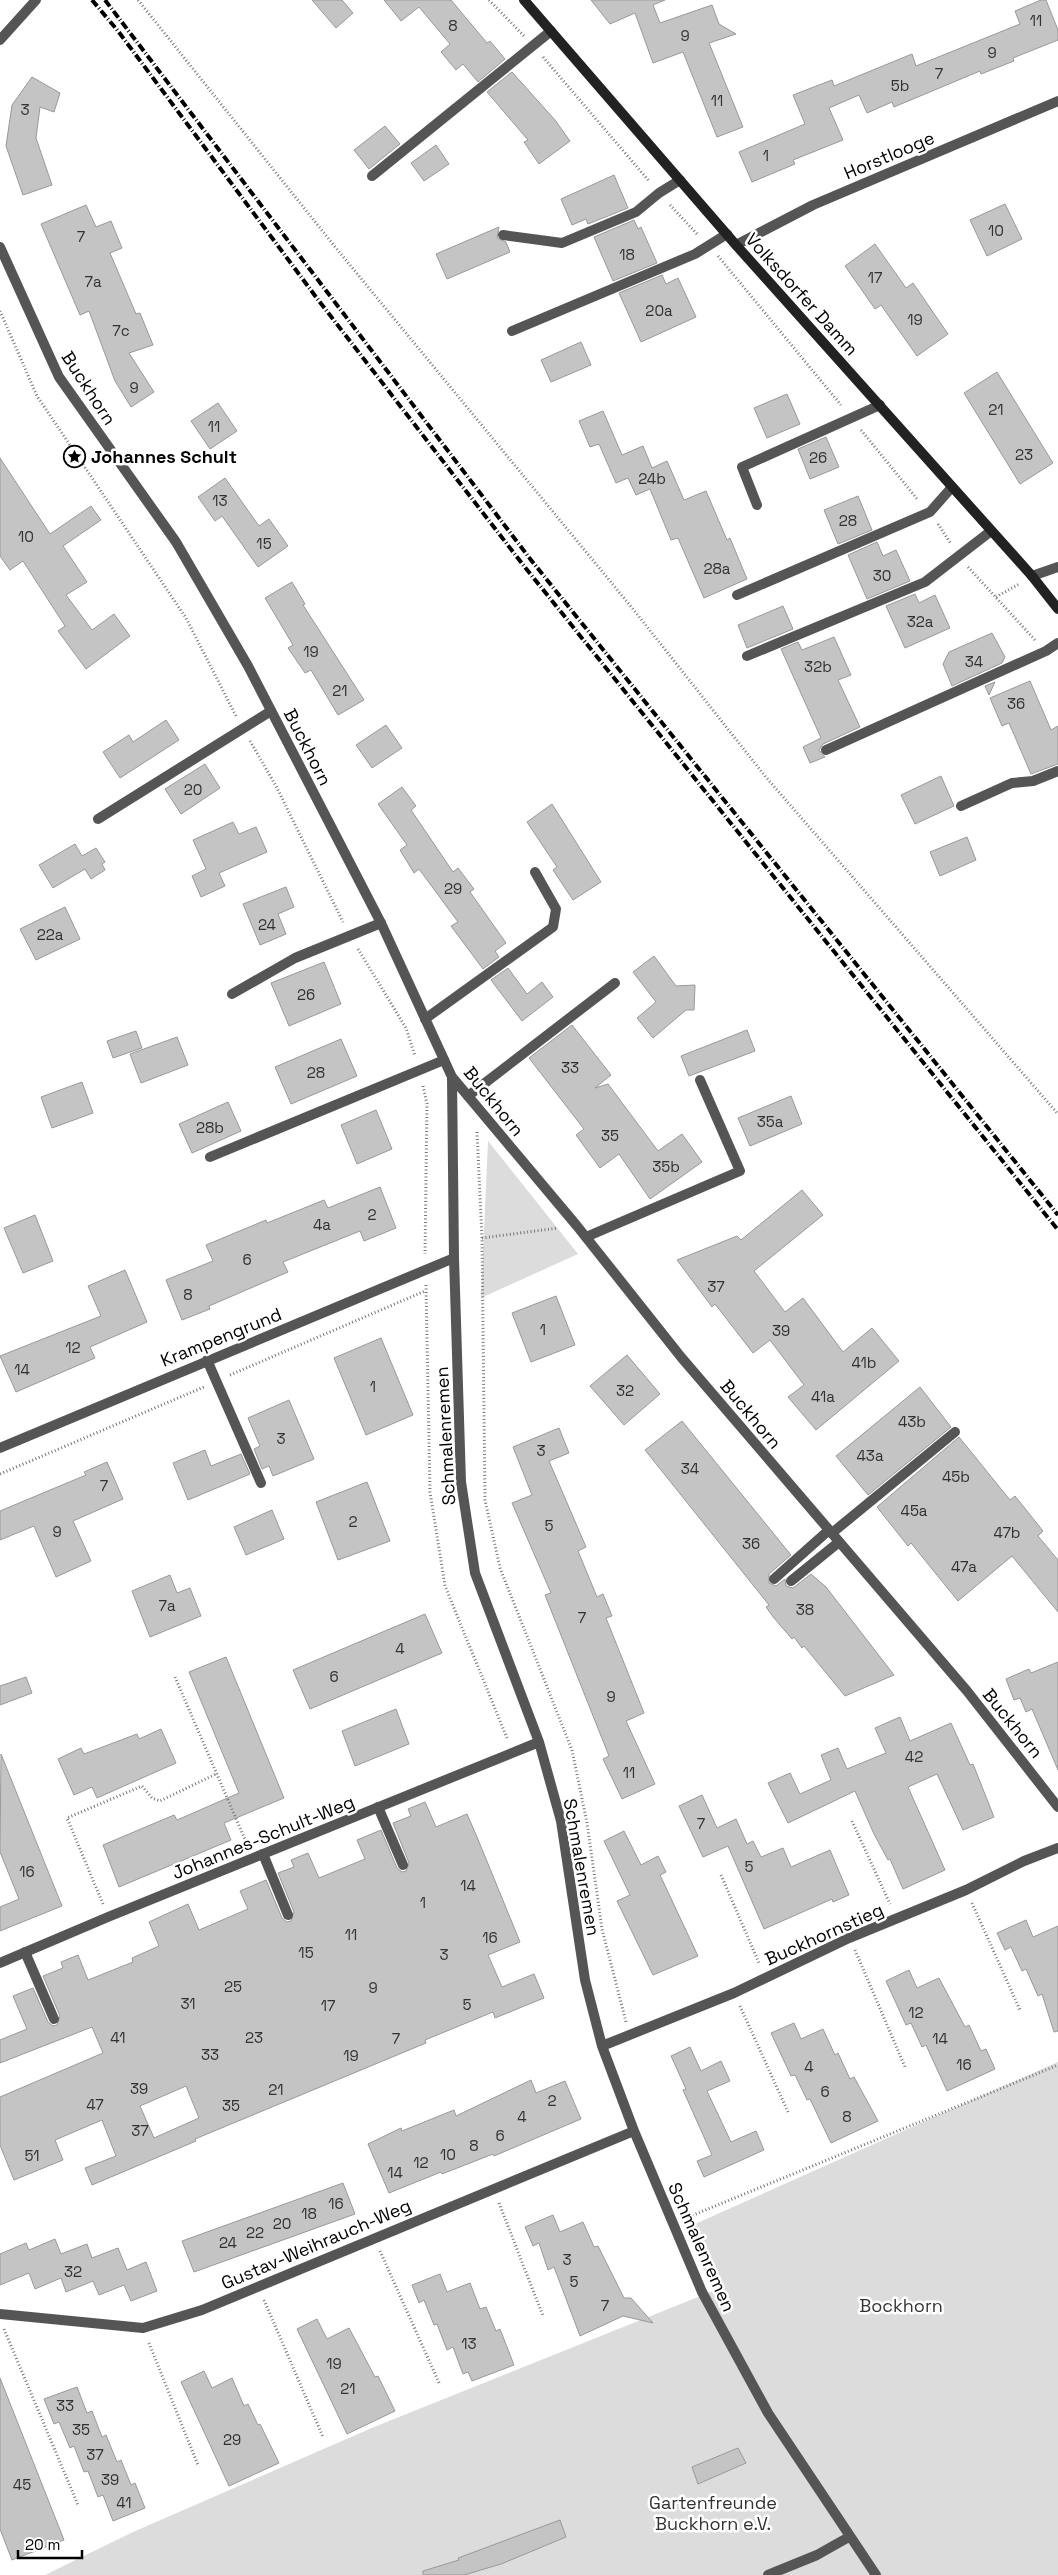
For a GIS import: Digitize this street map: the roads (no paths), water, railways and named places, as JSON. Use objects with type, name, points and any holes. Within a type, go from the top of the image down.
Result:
[{"type":"main road","name":"Volksdorfer Damm","points":[[524,0],[736,245],[1032,576],[1058,610]]},
{"type":"street","points":[[0,40],[33,3]]},
{"type":"street","points":[[372,176],[551,31]]},
{"type":"street","name":"Horstlooge","points":[[736,245],[814,205],[1058,101]]},
{"type":"street","points":[[503,235],[562,243],[636,212],[659,193],[680,180]]},
{"type":"street","points":[[512,331],[696,254],[707,245],[728,234]]},
{"type":"street","name":"Buckhorn","points":[[0,247],[59,377],[176,542],[248,666],[381,923],[452,1077],[586,1237],[681,1357],[967,1691],[1058,1806]]},
{"type":"street","points":[[757,505],[742,467],[880,406]]},
{"type":"street","points":[[736,594],[930,512],[952,487]]},
{"type":"street","points":[[747,656],[925,582],[991,531]]},
{"type":"street","points":[[1032,576],[1058,567]]},
{"type":"street","points":[[826,750],[1046,651],[1058,643]]},
{"type":"street","points":[[98,819],[271,711]]},
{"type":"street","points":[[961,806],[1012,783],[1033,782],[1058,771]]},
{"type":"street","points":[[425,1019],[553,927],[556,909],[535,872]]},
{"type":"street","points":[[232,994],[295,958],[381,923]]},
{"type":"street","points":[[468,1096],[615,983]]},
{"type":"street","points":[[210,1157],[444,1060]]},
{"type":"street","name":"Schmalenremen","points":[[452,1077],[454,1258],[460,1482],[475,1573],[539,1742],[561,1821],[584,1980],[602,2046],[634,2131],[702,2292],[768,2413],[876,2575]]},
{"type":"street","points":[[586,1237],[740,1171],[700,1080]]},
{"type":"street","name":"Krampengrund","points":[[0,1448],[207,1360],[426,1272],[454,1258]]},
{"type":"street","points":[[207,1360],[261,1483]]},
{"type":"street","points":[[774,1579],[830,1531],[955,1432]]},
{"type":"street","points":[[791,1581],[839,1542]]},
{"type":"street","name":"Johannes-Schult-Weg","points":[[0,1963],[108,1916],[539,1742]]},
{"type":"street","points":[[378,1808],[403,1865]]},
{"type":"street","name":"Buckhornstieg","points":[[602,2046],[734,1993],[849,1938],[966,1890],[1024,1861],[1058,1848]]},
{"type":"street","points":[[263,1854],[288,1916]]},
{"type":"street","points":[[25,1952],[54,2019]]},
{"type":"street","name":"Gustav-Weihrauch-Weg","points":[[0,2314],[143,2328],[202,2310],[634,2131]]},
{"type":"street","points":[[768,2575],[817,2554],[849,2537]]},
{"type":"railway","points":[[92,0],[118,31],[319,301],[524,566],[1058,1230]]},
{"type":"railway","points":[[105,0],[531,560],[1058,1215]]},
{"type":"place","name":"Johannes Schult","points":[[75,456]]},
{"type":"park label","name":"Bockhorn","points":[[901,2305]]},
{"type":"park label","name":"Gartenfreunde Buckhorn e.V.","points":[[713,2512]]}]
